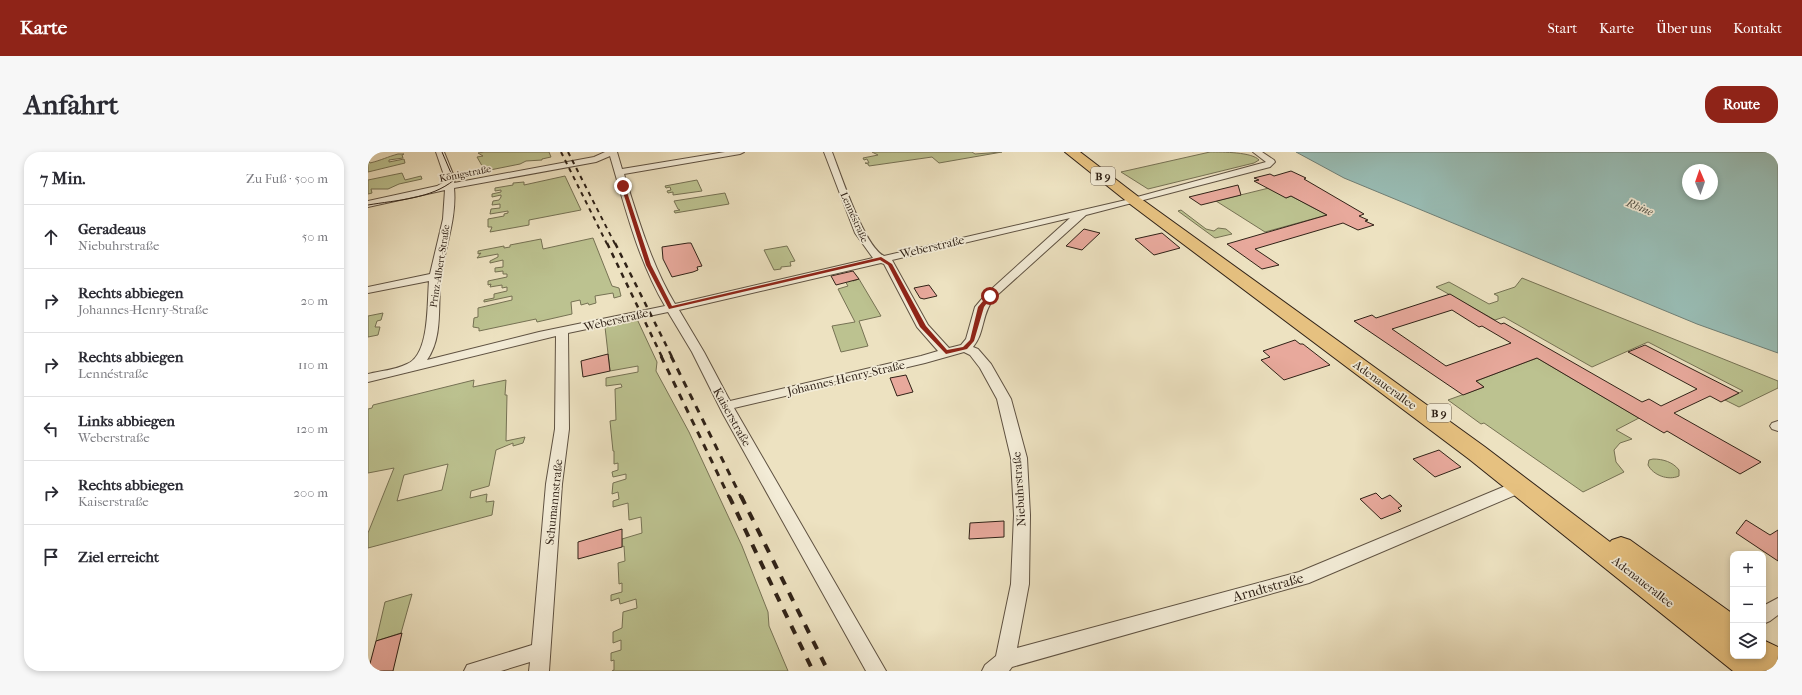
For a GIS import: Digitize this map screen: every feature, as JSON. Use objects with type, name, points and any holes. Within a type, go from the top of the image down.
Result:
[{"type":"main road","name":"Adenauerallee","points":[[1072,152],[1448,419],[1730,643]]},
{"type":"main road","name":"Adenauerallee","points":[[1081,152],[1140,199],[1730,643]]},
{"type":"main road","points":[[1766,655],[1778,665]]},
{"type":"main road","name":"Adenauerallee","points":[[1745,659],[1756,671]]},
{"type":"street","points":[[440,152],[451,179],[450,182],[444,187]]},
{"type":"street","name":"Königstraße","points":[[368,204],[444,187],[596,159],[613,152]]},
{"type":"street","name":"Kaiserstraße","points":[[613,152],[649,265],[672,310],[698,352],[728,410],[876,671]]},
{"type":"street","points":[[619,172],[740,152]]},
{"type":"street","name":"Lennéstraße","points":[[828,152],[860,234],[874,255],[890,265],[923,327],[946,352]]},
{"type":"street","name":"Weberstraße","points":[[368,378],[539,336],[672,310],[881,259],[1140,199],[1267,165],[1271,162],[1257,152]]},
{"type":"street","name":"Prinz-Albert-Straße","points":[[411,368],[421,359],[428,345],[436,276],[450,192],[444,187]]},
{"type":"street","points":[[965,348],[972,340],[981,307],[990,296],[1083,212]]},
{"type":"street","points":[[368,290],[436,276]]},
{"type":"street","name":"Schumannstraße","points":[[539,671],[554,484],[562,429],[562,332]]},
{"type":"street","points":[[428,345],[433,352],[438,354],[470,352]]},
{"type":"street","name":"Johannes-Henry-Straße","points":[[728,410],[965,348]]},
{"type":"street","name":"Niebuhrstraße","points":[[965,348],[974,352],[986,367],[1004,399],[1019,458],[1022,515],[1020,584],[999,667]]},
{"type":"street","name":"Arndtstraße","points":[[999,667],[1303,578],[1521,486]]},
{"type":"street","points":[[1766,614],[1778,605]]},
{"type":"street","points":[[474,671],[541,650]]},
{"type":"green space","points":[[549,152],[551,157],[542,160],[526,161],[520,164],[485,171],[477,157],[483,156],[478,153]]},
{"type":"green space","points":[[872,152],[972,152],[975,154],[1002,152],[939,163],[932,157],[869,166],[865,163],[869,163],[867,159],[864,160],[863,158],[878,155]]},
{"type":"green space","points":[[1210,152],[1244,154],[1255,157],[1259,160],[1254,163],[1148,189],[1121,172]]},
{"type":"green space","points":[[398,154],[404,154],[402,155],[403,158],[389,160],[389,162],[404,159],[405,163],[368,172],[368,160],[370,163]]},
{"type":"green space","points":[[402,173],[405,180],[421,176],[422,179],[399,184],[388,189],[371,189],[372,193],[368,194],[368,180]]},
{"type":"green space","points":[[565,176],[581,210],[529,220],[529,225],[490,232],[492,227],[488,227],[488,219],[504,216],[504,214],[508,213],[508,211],[490,214],[491,209],[500,208],[500,204],[492,205],[493,201],[499,200],[501,197],[501,195],[492,197],[492,194],[501,192],[501,190],[495,191],[495,188],[513,185],[513,183],[524,182],[524,185]]},
{"type":"green space","points":[[697,180],[702,191],[673,195],[673,192],[668,193],[667,191],[671,190],[670,187],[666,188],[665,186]]},
{"type":"green space","points":[[1273,187],[1286,198],[1291,196],[1327,215],[1265,232],[1216,201]]},
{"type":"green space","points":[[725,193],[729,204],[675,213],[674,211],[680,210],[674,201]]},
{"type":"green space","points":[[1181,210],[1206,229],[1214,231],[1218,228],[1226,229],[1232,234],[1215,238],[1178,211]]},
{"type":"green space","points":[[593,238],[612,286],[619,288],[621,296],[614,298],[613,293],[595,296],[596,303],[589,305],[588,303],[581,305],[580,300],[571,302],[572,314],[537,322],[536,319],[479,331],[479,328],[473,327],[474,318],[478,317],[478,308],[512,300],[512,296],[484,302],[484,300],[494,298],[494,294],[507,291],[507,287],[502,288],[502,285],[490,287],[491,284],[488,285],[488,281],[507,277],[507,274],[503,274],[503,271],[495,272],[495,268],[503,267],[503,260],[490,263],[490,261],[498,257],[498,254],[477,258],[481,253],[478,254],[478,251],[504,246],[504,248],[510,247],[510,245],[541,239],[543,249]]},
{"type":"green space","points":[[787,246],[795,261],[790,262],[791,266],[781,267],[781,269],[774,270],[764,250]]},
{"type":"green space","points":[[1522,278],[1778,381],[1778,388],[1739,407],[1725,400],[1743,391],[1648,342],[1592,367],[1504,317],[1495,320],[1436,287],[1449,282],[1489,304],[1498,301],[1498,296],[1494,294],[1515,287]]},
{"type":"green space","points":[[852,279],[853,281],[859,279],[881,316],[859,321],[868,346],[841,352],[832,326],[855,322],[838,289],[848,286],[845,281]]},
{"type":"green space","points":[[383,313],[381,320],[377,321],[375,327],[380,327],[378,335],[368,337],[368,316]]},
{"type":"green space","points":[[637,319],[657,362],[656,371],[689,432],[742,546],[768,612],[769,626],[788,671],[612,671],[614,670],[614,660],[611,661],[611,653],[621,650],[621,640],[613,643],[613,632],[622,628],[623,612],[637,608],[636,599],[620,604],[619,598],[611,601],[611,595],[622,592],[622,583],[619,584],[618,563],[625,561],[622,539],[642,533],[641,517],[629,520],[628,503],[613,507],[613,501],[619,499],[618,492],[612,494],[613,483],[626,479],[626,474],[613,477],[612,472],[618,470],[618,463],[614,464],[614,451],[610,421],[616,420],[615,389],[622,387],[621,384],[606,386],[606,378],[638,372],[638,366],[610,371],[605,327]]},
{"type":"green space","points":[[1537,358],[1639,418],[1616,430],[1632,439],[1620,443],[1614,450],[1616,462],[1624,472],[1583,492],[1484,423],[1481,424],[1448,400],[1484,387],[1476,381]]},
{"type":"green space","points":[[474,380],[473,387],[506,380],[506,441],[525,437],[523,443],[513,446],[513,443],[496,450],[489,486],[471,491],[470,498],[487,494],[486,502],[494,501],[492,515],[368,548],[368,533],[394,468],[368,473],[368,409],[372,408],[373,405]],"holes":[[[448,464],[442,490],[397,501],[404,475]]]},
{"type":"green space","points":[[1649,460],[1664,460],[1671,463],[1679,470],[1679,476],[1670,478],[1653,472],[1648,465]]},
{"type":"green space","points":[[412,594],[401,633],[376,641],[385,602]]},
{"type":"water","name":"Rhine","points":[[1296,152],[1778,152],[1778,353],[1697,324],[1344,178]]},
{"type":"building","points":[[1291,171],[1306,178],[1304,179],[1364,214],[1359,216],[1368,220],[1365,221],[1374,225],[1358,230],[1343,223],[1255,249],[1279,265],[1262,269],[1227,244],[1327,215],[1291,196],[1286,198],[1254,181],[1259,180],[1254,178],[1270,174],[1274,176]]},
{"type":"building","points":[[1238,185],[1241,195],[1201,205],[1189,197]]},
{"type":"building","points":[[1084,229],[1100,233],[1082,250],[1066,246]]},
{"type":"building","points":[[1162,233],[1180,248],[1154,255],[1135,239]]},
{"type":"building","points":[[691,243],[702,266],[697,267],[698,270],[693,272],[672,277],[663,259],[662,247]]},
{"type":"building","points":[[853,271],[859,279],[836,285],[831,276]]},
{"type":"building","points":[[929,285],[937,296],[924,299],[920,298],[914,288]]},
{"type":"building","points":[[1450,294],[1642,402],[1649,399],[1661,406],[1697,389],[1628,352],[1645,345],[1739,393],[1721,402],[1710,396],[1674,413],[1761,462],[1740,474],[1667,431],[1664,433],[1537,358],[1476,381],[1484,387],[1463,395],[1354,321],[1372,315],[1376,318]],"holes":[[[1452,310],[1479,327],[1482,326],[1511,343],[1446,366],[1392,329]]]},
{"type":"building","points":[[1295,340],[1300,344],[1303,344],[1330,365],[1284,380],[1261,360],[1270,357],[1263,351]]},
{"type":"building","points":[[608,354],[610,371],[583,377],[581,361]]},
{"type":"building","points":[[906,375],[913,392],[897,396],[890,378]]},
{"type":"building","points":[[1439,450],[1461,467],[1435,477],[1413,459]]},
{"type":"building","points":[[1376,493],[1382,499],[1390,495],[1402,506],[1398,508],[1401,511],[1381,519],[1360,499]]},
{"type":"building","points":[[1746,520],[1770,535],[1778,530],[1778,561],[1766,553],[1766,551],[1763,551],[1736,533]]},
{"type":"building","points":[[1004,521],[1004,537],[969,539],[970,523]]},
{"type":"building","points":[[622,529],[622,547],[578,559],[578,542]]},
{"type":"building","points":[[402,633],[393,671],[368,671],[376,641]]},
{"type":"tram line","points":[[368,205],[424,195],[435,191],[454,180],[442,152]]},
{"type":"railway","points":[[561,152],[607,244]]},
{"type":"railway","points":[[568,152],[615,244]]},
{"type":"railway","points":[[607,243],[662,357]]},
{"type":"railway","points":[[615,243],[672,357]]},
{"type":"railway","points":[[661,356],[729,497]]},
{"type":"railway","points":[[671,356],[741,497]]},
{"type":"railway","points":[[729,496],[813,671]]},
{"type":"railway","points":[[741,496],[828,671]]},
{"type":"route","points":[[623,186],[649,265],[671,308],[881,259],[888,262],[890,265],[923,327],[946,352],[965,348],[972,340],[981,307],[990,296]]}]
